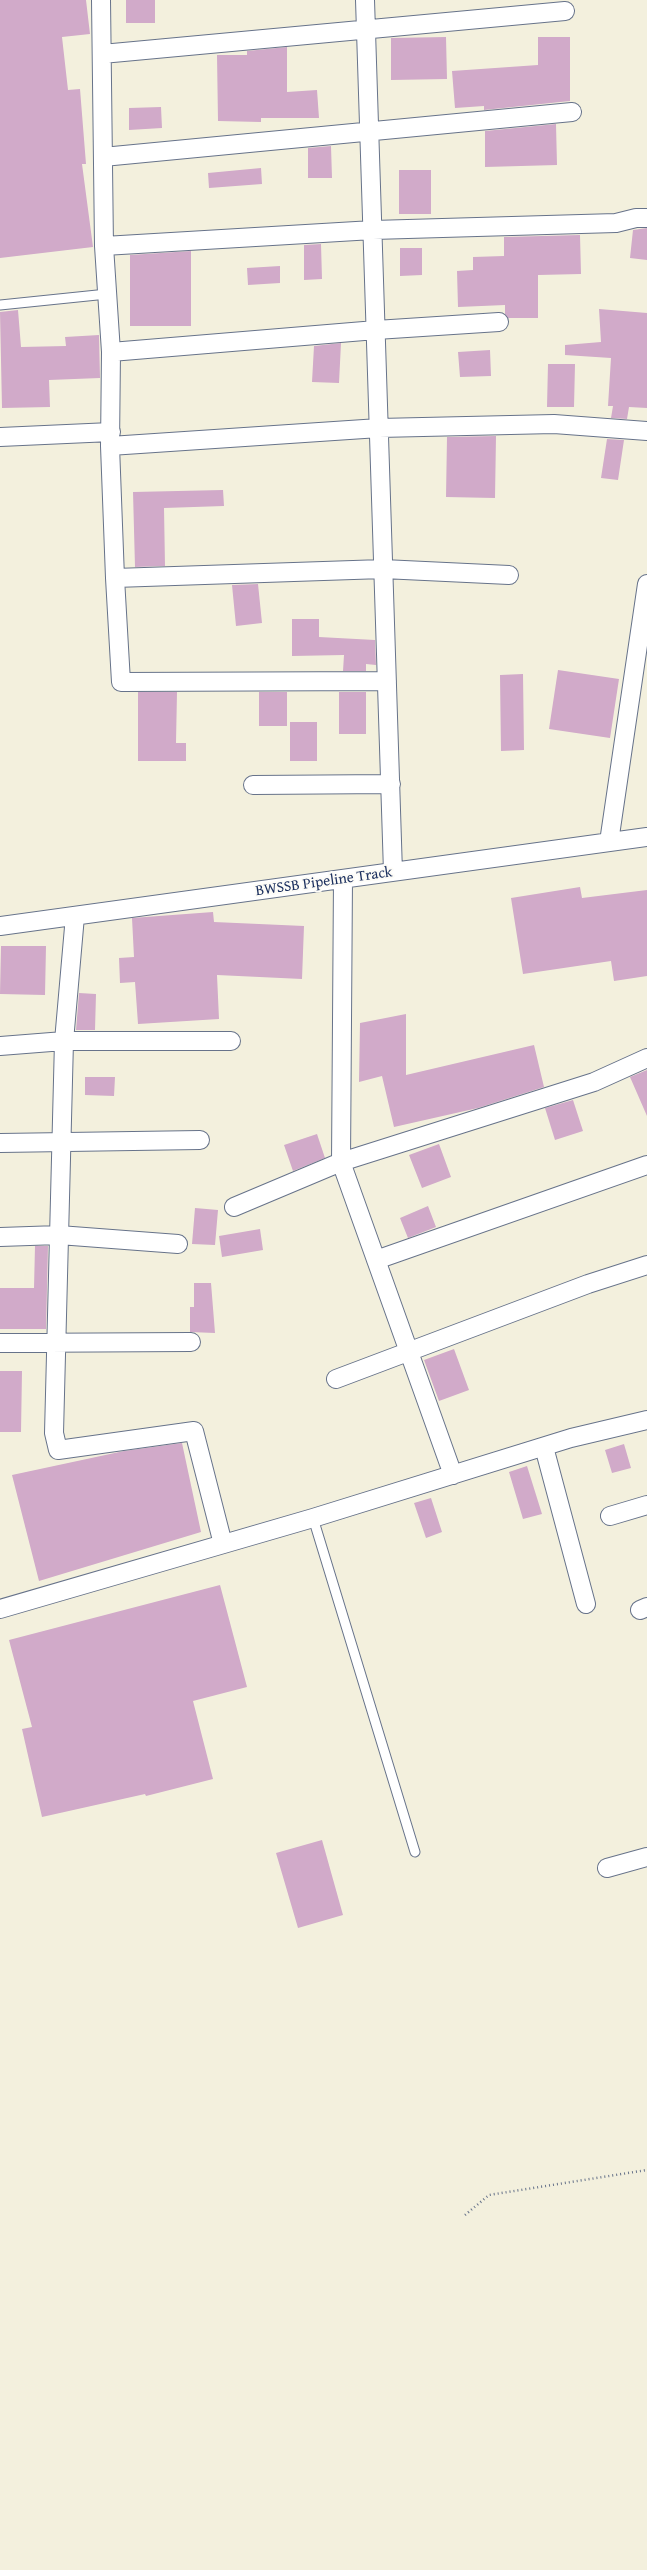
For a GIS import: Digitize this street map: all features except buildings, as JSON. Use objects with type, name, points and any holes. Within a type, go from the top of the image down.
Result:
[{"type":"street","points":[[101,0],[104,246],[112,352],[111,439],[114,578],[121,682],[387,681]]},
{"type":"street","points":[[365,0],[393,872]]},
{"type":"street","points":[[102,54],[564,11]]},
{"type":"street","points":[[103,157],[572,112]]},
{"type":"street","points":[[104,246],[373,230],[616,222],[636,218],[647,218]]},
{"type":"street","points":[[112,352],[376,330],[499,322]]},
{"type":"street","points":[[0,437],[111,439],[379,428],[554,424],[647,431]]},
{"type":"street","points":[[114,578],[383,569],[509,575]]},
{"type":"street","points":[[609,842],[647,584]]},
{"type":"street","points":[[253,785],[390,784]]},
{"type":"street","name":"BWSSB Pipeline Track","points":[[0,926],[647,837]]},
{"type":"street","points":[[343,879],[341,1162],[410,1351],[453,1475]]},
{"type":"street","points":[[75,916],[64,1041],[54,1433],[58,1450],[194,1432],[223,1544]]},
{"type":"street","points":[[0,1046],[64,1041],[231,1042]]},
{"type":"street","points":[[234,1207],[341,1162],[594,1082],[647,1058]]},
{"type":"street","points":[[0,1143],[200,1140]]},
{"type":"street","points":[[376,1260],[647,1164]]},
{"type":"street","points":[[0,1237],[59,1235],[178,1244]]},
{"type":"street","points":[[336,1379],[581,1287],[647,1265]]},
{"type":"street","points":[[0,1343],[56,1344],[191,1342]]},
{"type":"street","points":[[0,1609],[313,1518],[544,1447],[647,1420]]},
{"type":"street","points":[[544,1447],[586,1604]]},
{"type":"street","points":[[610,1516],[647,1506]]},
{"type":"street","points":[[606,1868],[647,1857]]},
{"type":"lane","points":[[0,305],[107,294]]},
{"type":"lane","points":[[313,1518],[415,1852]]},
{"type":"path","points":[[465,2215],[490,2195],[647,2170]]}]
